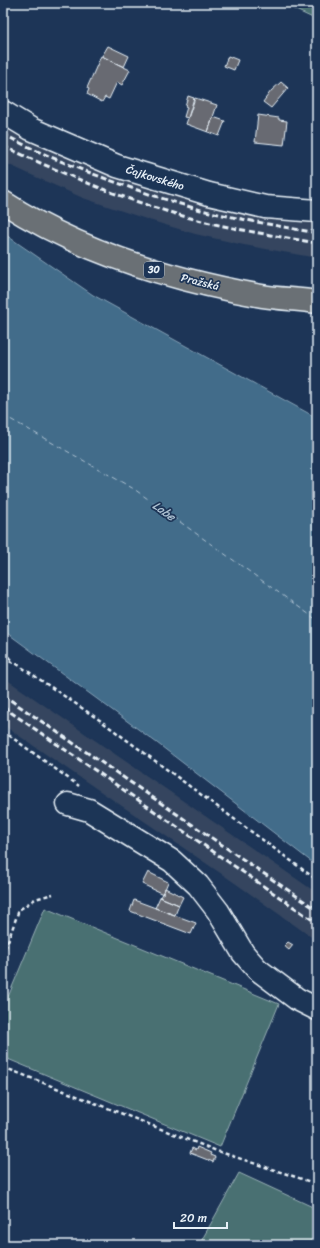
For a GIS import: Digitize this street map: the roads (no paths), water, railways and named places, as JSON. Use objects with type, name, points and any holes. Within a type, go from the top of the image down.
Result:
[{"type":"main road","name":"Pražská","points":[[3,202],[36,222],[74,240],[141,266],[232,290],[264,296],[317,302]]},
{"type":"street","name":"Čajkovského","points":[[3,112],[31,128],[125,168],[209,194],[265,207],[317,212]]},
{"type":"street","points":[[68,804],[89,810],[172,862],[198,885],[218,911],[243,953],[258,969],[297,999],[317,1009]]},
{"type":"water","name":"Labe","points":[[3,233],[93,295],[317,418],[317,866],[157,743],[3,630]]},
{"type":"railway","points":[[3,134],[63,162],[164,199],[201,210],[317,233]]},
{"type":"railway","points":[[3,146],[99,188],[173,213],[227,227],[317,243]]},
{"type":"railway","points":[[3,695],[317,910]]},
{"type":"railway","points":[[3,707],[317,923]]}]
